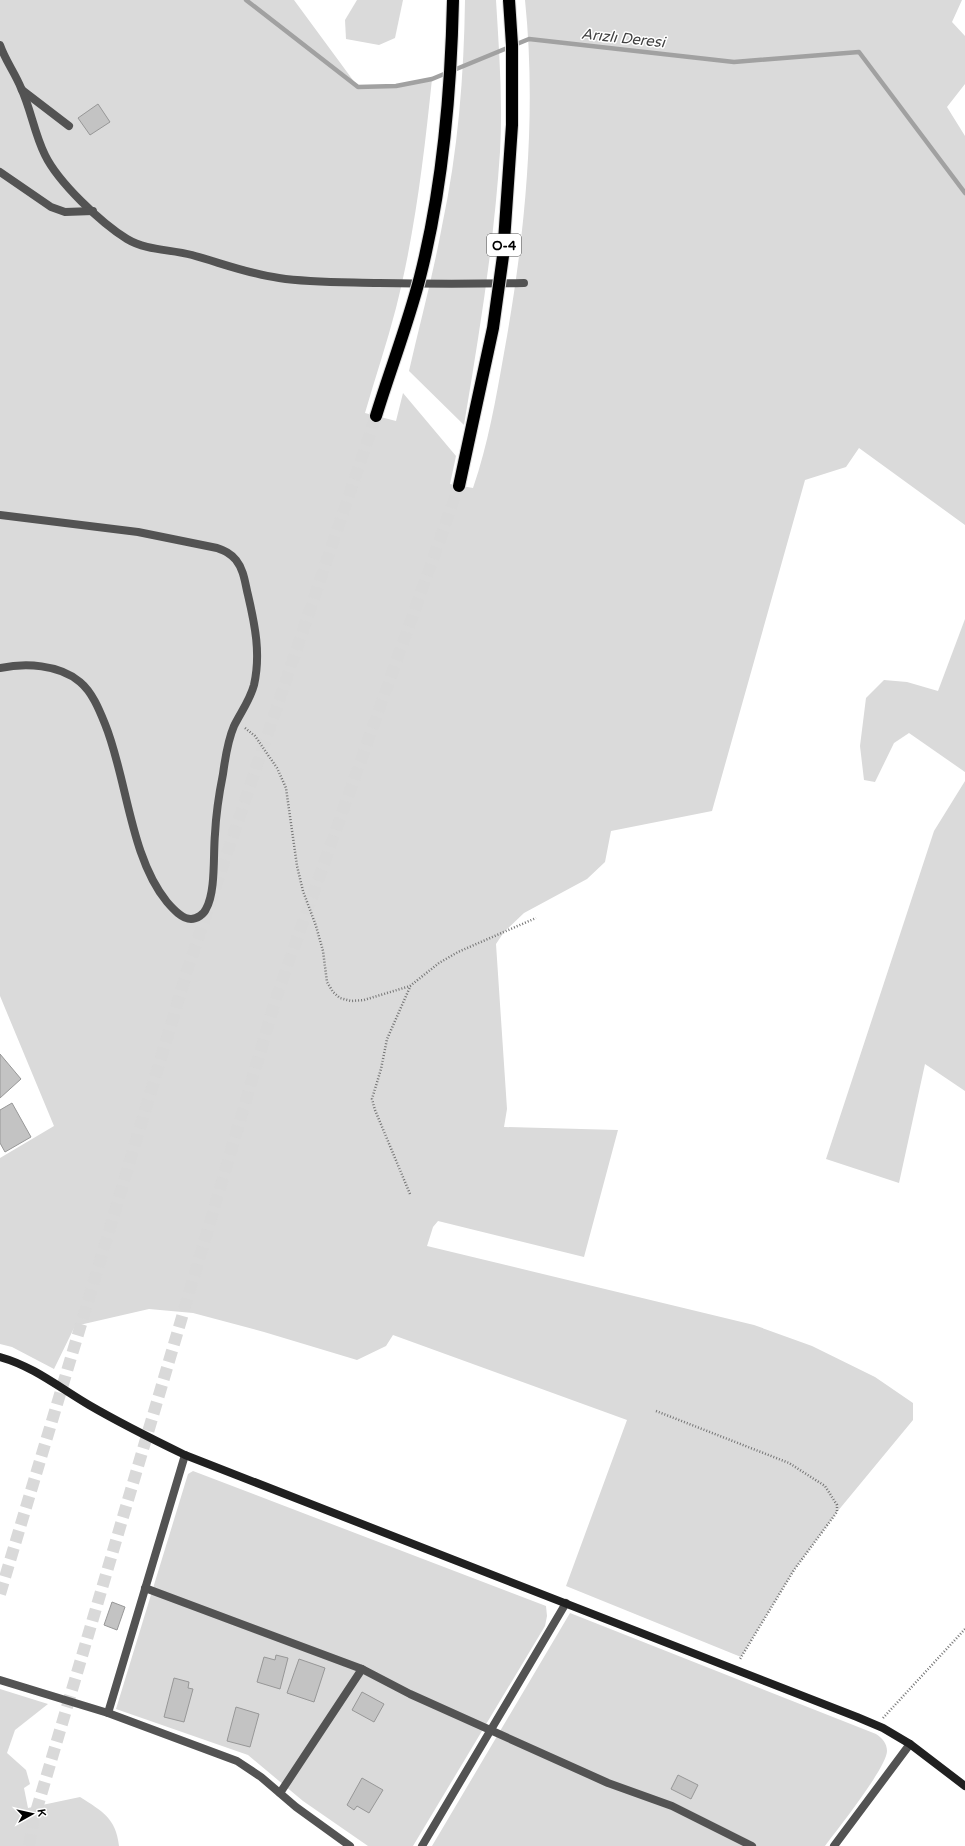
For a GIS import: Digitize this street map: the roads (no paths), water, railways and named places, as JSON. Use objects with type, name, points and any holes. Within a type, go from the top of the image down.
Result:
[{"type":"highway","points":[[376,416],[420,278],[429,235],[439,177],[446,110],[452,42],[453,0]]},
{"type":"highway","name":"O-4","points":[[459,486],[493,328],[503,256],[512,125],[512,45],[509,0]]},
{"type":"street","points":[[0,44],[7,63],[22,90],[38,139],[53,169],[75,194],[93,211],[114,229],[138,245],[149,249],[191,255],[230,268],[278,278],[315,282],[440,284],[524,283]]},
{"type":"street","points":[[22,90],[69,126]]},
{"type":"street","points":[[0,172],[51,207],[65,212],[93,211]]},
{"type":"street","points":[[0,516],[138,532],[217,548],[228,552],[237,561],[243,572],[257,646],[254,686],[237,721],[228,746],[217,808],[213,875],[209,901],[206,911],[198,918],[190,919],[180,915],[154,883],[133,827],[123,782],[110,736],[99,709],[89,693],[80,682],[69,675],[52,669],[15,665],[0,668]]},
{"type":"street","points":[[0,1357],[32,1369],[126,1426],[185,1455],[317,1508],[735,1668],[876,1726],[910,1744],[965,1786]]},
{"type":"street","points":[[108,1713],[185,1455]]},
{"type":"street","points":[[145,1588],[362,1669],[410,1694],[608,1783],[672,1806],[752,1846]]},
{"type":"street","points":[[422,1846],[566,1603]]},
{"type":"street","points":[[280,1793],[362,1669]]},
{"type":"street","points":[[0,1680],[108,1713],[237,1761],[261,1777],[350,1846]]},
{"type":"street","points":[[834,1846],[910,1744]]},
{"type":"waterway","name":"Arızlı Deresi","points":[[246,0],[358,87],[396,86],[432,79],[529,39],[734,62],[859,52],[965,193]]},
{"type":"tunnel","points":[[0,1594],[188,968],[376,416]]},
{"type":"tunnel","points":[[29,1846],[33,1822],[277,995],[459,486]]}]
